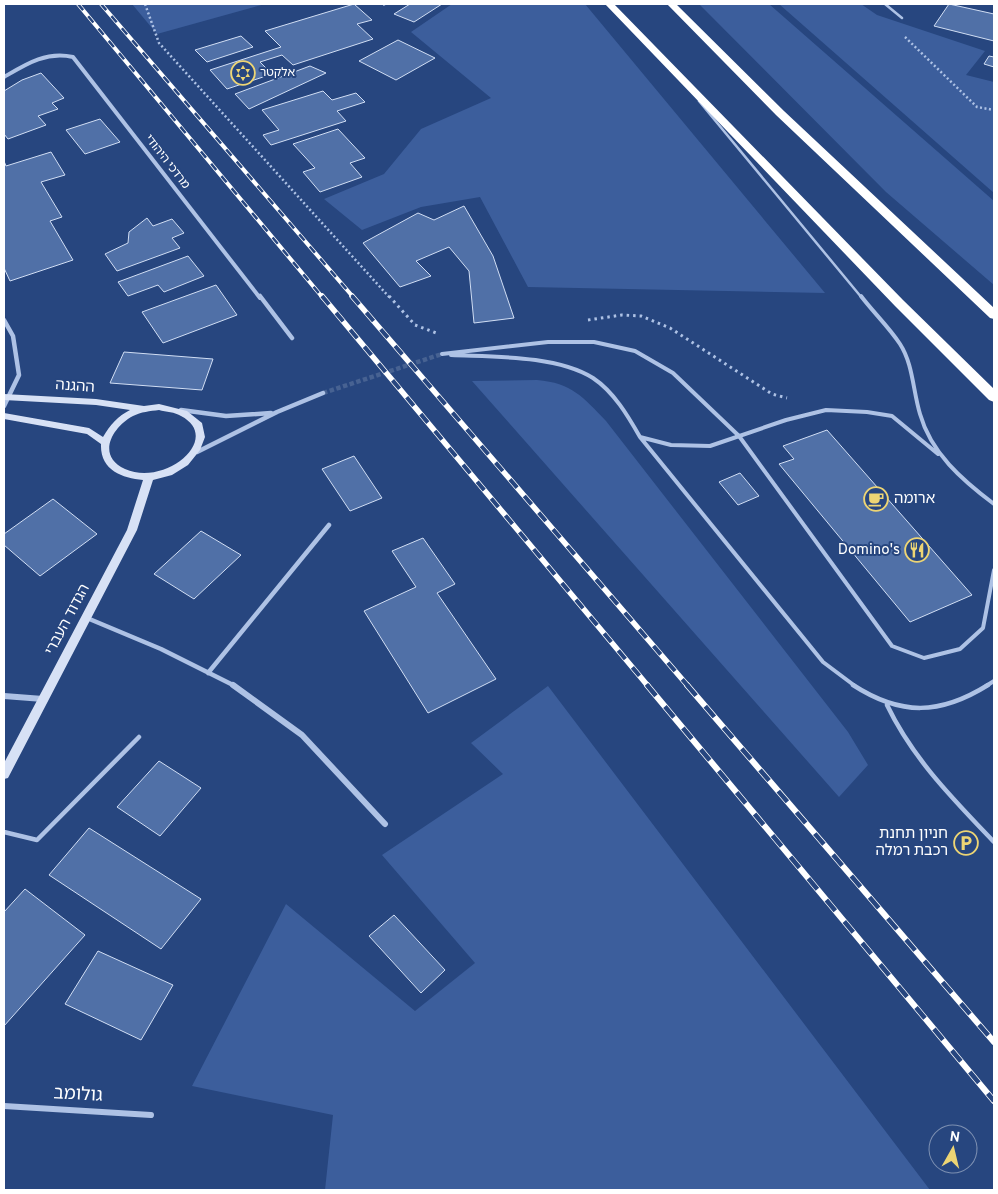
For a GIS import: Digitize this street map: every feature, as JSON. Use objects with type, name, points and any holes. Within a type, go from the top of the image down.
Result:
[{"type":"highway","points":[[609,4],[899,303],[994,397]]},
{"type":"highway","points":[[672,4],[780,113],[994,315]]},
{"type":"street","name":"מרדכי היהודי","points":[[4,77],[43,56],[62,53],[73,57],[292,338]]},
{"type":"street","points":[[4,320],[13,336],[19,375],[6,397],[4,406]]},
{"type":"street","points":[[277,412],[242,418],[212,416],[159,406],[144,409],[118,422],[109,432],[105,443],[105,454],[110,464],[120,472],[133,476],[149,477],[177,470],[196,452],[277,412],[323,393]]},
{"type":"street","name":"ההגנה","points":[[6,397],[96,402],[144,409]]},
{"type":"street","points":[[179,410],[196,420],[201,430],[201,441],[196,452]]},
{"type":"street","points":[[4,416],[89,431],[105,443]]},
{"type":"street","name":"הגדוד העברי","points":[[4,774],[132,530],[149,477]]},
{"type":"street","points":[[208,673],[329,525]]},
{"type":"street","points":[[87,618],[161,648],[235,686],[302,735],[386,824]]},
{"type":"street","points":[[4,696],[43,699]]},
{"type":"street","name":"גולומב","points":[[4,1106],[151,1115]]},
{"type":"lane","points":[[885,4],[902,18]]},
{"type":"lane","points":[[681,80],[900,344],[910,364],[921,416],[940,455]]},
{"type":"lane","points":[[993,684],[956,703],[917,710],[887,705],[854,686],[823,662],[640,437],[615,398],[593,377],[559,365],[442,354],[567,342],[594,342],[635,351],[673,373],[739,436],[892,646],[924,658],[960,649],[983,628],[994,570]]},
{"type":"lane","points":[[640,437],[689,447],[710,446],[826,410],[867,412],[892,416],[940,455],[968,484],[994,504]]},
{"type":"lane","points":[[887,705],[897,729],[910,750],[994,842]]},
{"type":"lane","points":[[4,832],[37,840],[139,737]]},
{"type":"path","points":[[145,4],[159,43],[415,325],[446,336]]},
{"type":"path","points":[[902,18],[893,25],[977,107],[994,110]]},
{"type":"path","points":[[584,321],[622,315],[641,316],[670,328],[772,394],[826,410]]},
{"type":"shaded area","points":[[132,4],[265,4],[157,34]]},
{"type":"shaded area","points":[[452,4],[585,4],[825,293],[528,287],[480,197],[421,207],[362,230],[324,199],[384,174],[421,129],[491,98],[411,32]]},
{"type":"shaded area","points":[[699,4],[769,4],[994,201],[994,285],[886,192]]},
{"type":"shaded area","points":[[779,4],[861,4],[877,15],[985,51],[966,75],[994,82],[994,193]]},
{"type":"shaded area","points":[[537,380],[559,384],[568,388],[583,398],[606,421],[848,732],[868,765],[839,797],[472,381]]},
{"type":"shaded area","points":[[548,686],[930,1190],[325,1190],[333,1115],[192,1086],[286,904],[415,1011],[475,963],[382,855],[503,774],[471,743]]},
{"type":"building","points":[[354,4],[372,20],[357,24],[373,39],[293,65],[282,55],[260,62],[272,74],[227,89],[210,70],[281,47],[265,31]]},
{"type":"building","points":[[410,4],[442,4],[414,22],[394,14]]},
{"type":"building","points":[[949,4],[994,14],[994,41],[934,26]]},
{"type":"building","points":[[241,36],[253,47],[207,62],[195,50]]},
{"type":"building","points":[[398,40],[435,58],[396,80],[359,61]]},
{"type":"building","points":[[989,56],[994,57],[994,67],[984,64]]},
{"type":"building","points":[[310,66],[326,73],[249,109],[235,94]]},
{"type":"building","points":[[41,73],[64,98],[52,103],[58,109],[38,116],[46,125],[8,139],[4,134],[4,91],[22,80]]},
{"type":"building","points":[[323,91],[332,100],[356,93],[365,102],[337,111],[346,121],[271,145],[263,135],[279,130],[262,110]]},
{"type":"building","points":[[100,119],[120,142],[85,154],[66,130]]},
{"type":"building","points":[[338,129],[365,158],[350,163],[362,177],[320,192],[303,172],[315,168],[293,144]]},
{"type":"building","points":[[51,152],[65,175],[41,182],[62,217],[50,221],[73,260],[10,281],[4,268],[4,161],[6,166]]},
{"type":"building","points":[[464,206],[493,256],[514,318],[474,323],[469,271],[449,247],[416,261],[431,276],[400,287],[363,243],[418,213],[434,220]]},
{"type":"building","points":[[147,218],[153,226],[172,219],[184,233],[172,238],[180,248],[117,271],[105,254],[128,243],[129,232]]},
{"type":"building","points":[[188,256],[204,276],[164,292],[158,285],[128,296],[118,282]]},
{"type":"building","points":[[216,285],[237,315],[163,343],[142,312]]},
{"type":"building","points":[[124,352],[213,359],[202,390],[110,383]]},
{"type":"building","points":[[827,430],[972,595],[910,622],[779,464],[794,459],[783,446]]},
{"type":"building","points":[[354,456],[382,498],[350,511],[322,469]]},
{"type":"building","points":[[740,473],[759,496],[738,505],[719,482]]},
{"type":"building","points":[[53,499],[97,534],[40,576],[4,545],[4,534]]},
{"type":"building","points":[[201,531],[241,555],[194,599],[154,574]]},
{"type":"building","points":[[423,538],[455,584],[437,593],[496,679],[428,713],[364,611],[416,587],[392,551]]},
{"type":"building","points":[[159,761],[201,788],[160,836],[117,807]]},
{"type":"building","points":[[89,828],[201,899],[161,949],[49,875]]},
{"type":"building","points":[[25,889],[85,935],[4,1026],[4,912]]},
{"type":"building","points":[[394,915],[445,970],[421,993],[369,936]]},
{"type":"building","points":[[98,951],[173,985],[141,1040],[65,1004]]},
{"type":"tunnel","points":[[323,393],[442,354]]},
{"type":"railway","points":[[78,4],[323,298]]},
{"type":"railway","points":[[101,4],[354,298]]},
{"type":"railway","points":[[322,296],[648,686]]},
{"type":"railway","points":[[352,296],[688,686]]},
{"type":"railway","points":[[647,685],[994,1101]]},
{"type":"railway","points":[[687,685],[994,1042]]},
{"type":"place","name":"אלקטר","points":[[243,73]]},
{"type":"place","name":"ארומה","points":[[876,499]]},
{"type":"place","name":"Domino's","points":[[917,550]]},
{"type":"place","name":"חניון תחנת רכבת רמלה","points":[[966,843]]}]
